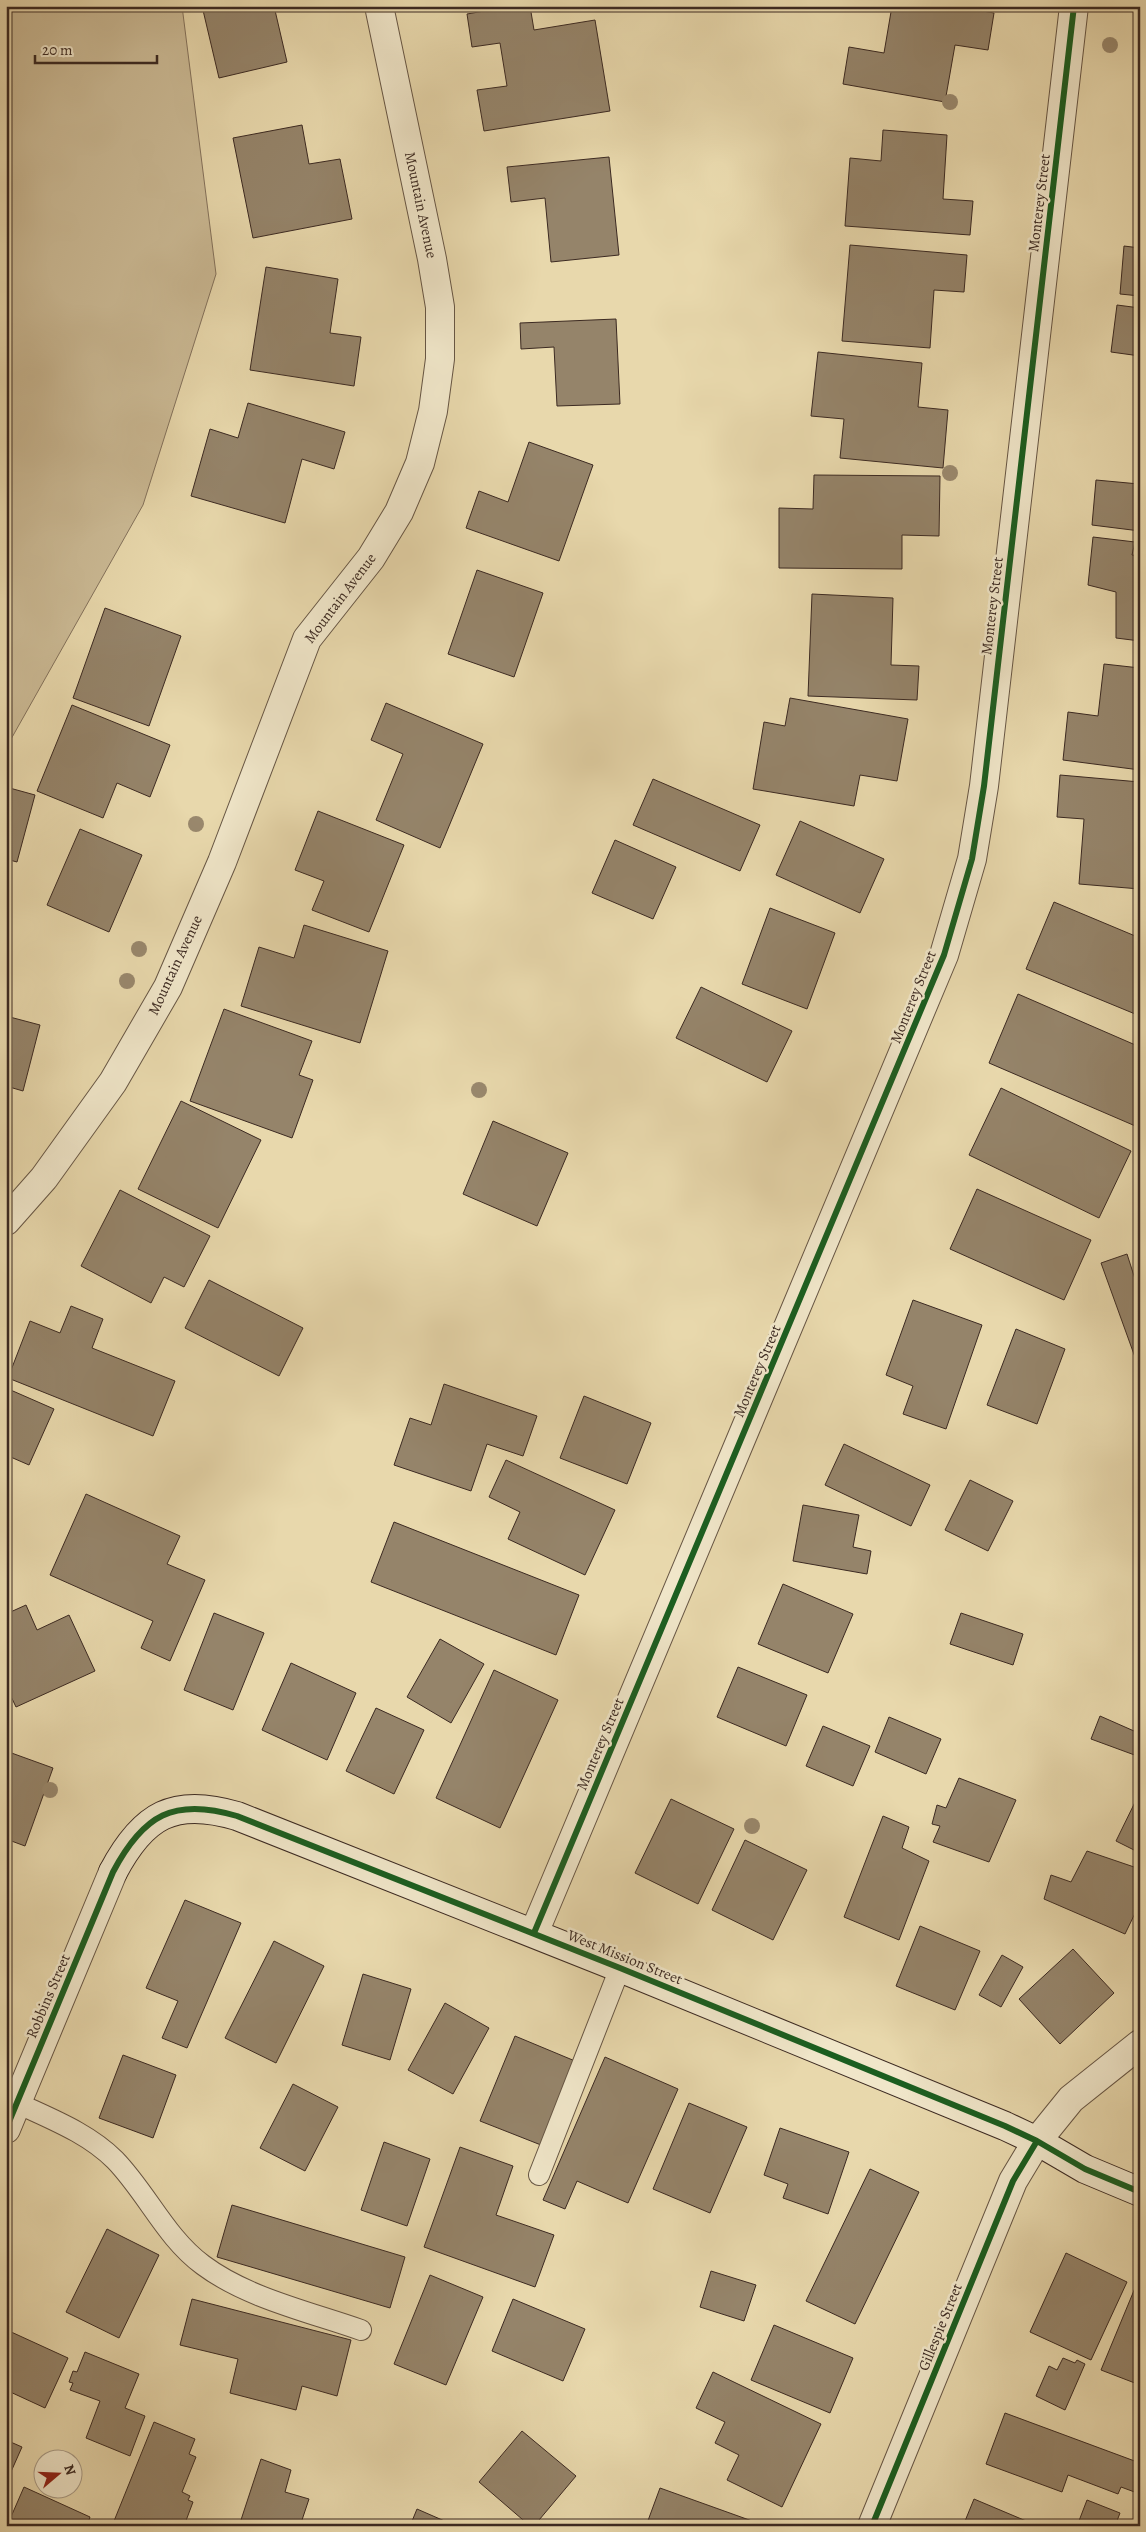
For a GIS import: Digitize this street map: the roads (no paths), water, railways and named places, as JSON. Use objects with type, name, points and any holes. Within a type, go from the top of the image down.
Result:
[{"type":"street","name":"Mountain Avenue","points":[[6,1221],[44,1178],[113,1082],[168,987],[222,862],[307,639],[371,558],[399,512],[420,463],[433,412],[440,359],[440,307],[432,259],[379,6]]},
{"type":"street","name":"Monterey Street","points":[[534,1933],[944,955],[972,859],[984,786],[1074,6]]},
{"type":"street","name":"West Mission Street","points":[[113,1872],[126,1847],[142,1829],[162,1815],[186,1809],[212,1808],[237,1816],[620,1968],[1037,2141],[1085,2169],[1140,2192]]},
{"type":"street","name":"Robbins Street","points":[[6,2129],[113,1872]]},
{"type":"street","name":"Gillespie Street","points":[[872,2526],[1013,2181],[1037,2141],[1071,2099],[1140,2044]]},
{"type":"lane","points":[[539,2175],[620,1968]]},
{"type":"lane","points":[[17,2103],[86,2137],[115,2160],[185,2248],[201,2264],[221,2278],[240,2288],[361,2330]]}]
